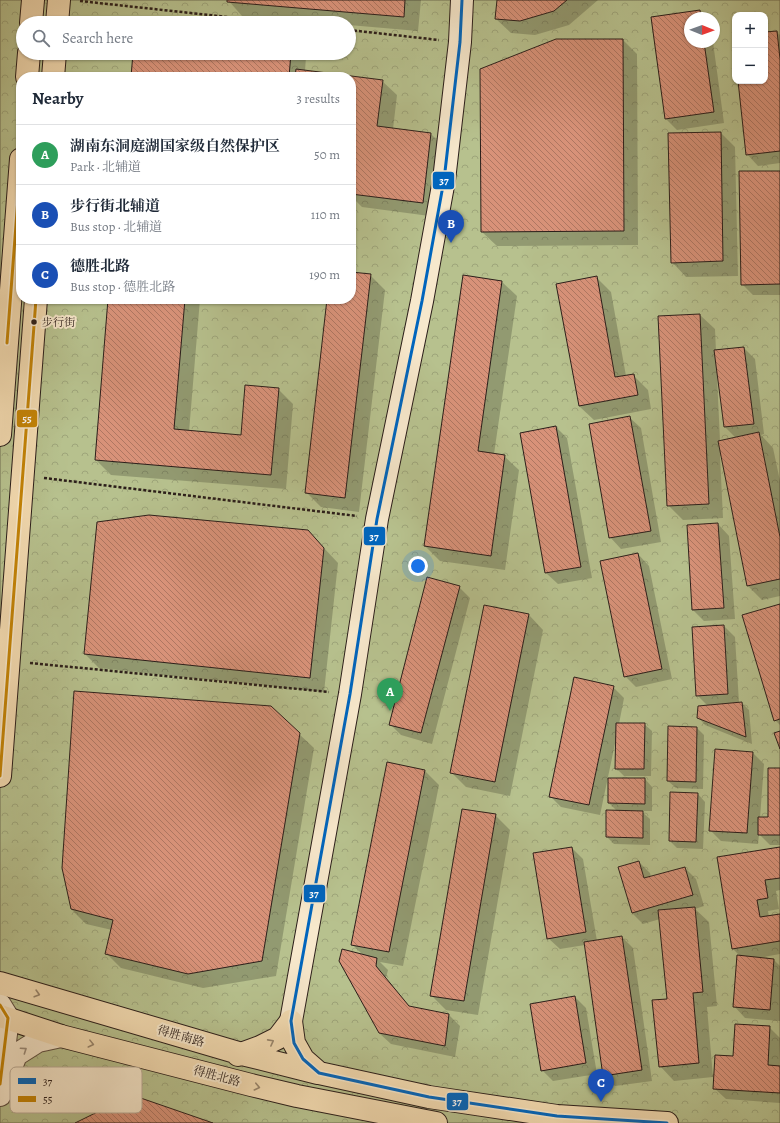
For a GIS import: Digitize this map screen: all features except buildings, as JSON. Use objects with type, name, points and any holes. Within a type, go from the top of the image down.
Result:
[{"type":"main road","points":[[32,16],[33,0]]},
{"type":"main road","points":[[60,16],[67,0]]},
{"type":"main road","points":[[351,1106],[320,1073],[303,1059],[294,1043],[291,1021],[350,694],[377,519],[422,301],[444,180],[460,42],[462,0]]},
{"type":"main road","points":[[27,72],[28,60]]},
{"type":"main road","points":[[53,72],[54,60]]},
{"type":"main road","points":[[0,435],[16,225]]},
{"type":"main road","points":[[0,776],[36,304]]},
{"type":"main road","name":"得胜南路","points":[[0,983],[242,1054],[429,1097],[557,1116],[667,1123]]},
{"type":"main road","points":[[0,1084],[3,1013]]},
{"type":"main road","name":"得胜北路","points":[[3,1013],[61,1036],[196,1071],[297,1096],[436,1123]]},
{"type":"main road","points":[[196,1071],[260,1048],[278,1038],[291,1021]]},
{"type":"main road","points":[[11,1067],[16,1056],[38,1041],[61,1036]]},
{"type":"main road","points":[[0,1095],[10,1071]]},
{"type":"path","points":[[67,0],[217,16]]},
{"type":"path","points":[[356,31],[460,42]]},
{"type":"path","points":[[23,475],[377,519]]},
{"type":"path","points":[[9,661],[350,694]]},
{"type":"green space","points":[[0,0],[780,0],[780,1123],[0,1123]]},
{"type":"transit line","name":"37","points":[[462,0],[460,42],[444,180],[422,301],[377,519],[350,694],[291,1021],[294,1043],[303,1059],[319,1073],[429,1097],[557,1116],[667,1123]]},
{"type":"transit line","name":"55","points":[[7,343],[16,225]]},
{"type":"transit line","name":"55","points":[[0,776],[36,304]]},
{"type":"transit line","name":"55","points":[[0,1005],[8,1018],[0,1084]]},
{"type":"place","name":"步行街北辅道","points":[[451,243]]},
{"type":"place","name":"步行街","points":[[34,322]]},
{"type":"place","name":"湖南东洞庭湖国家级自然保护区","points":[[390,711]]},
{"type":"place","name":"德胜北路","points":[[601,1102]]}]
